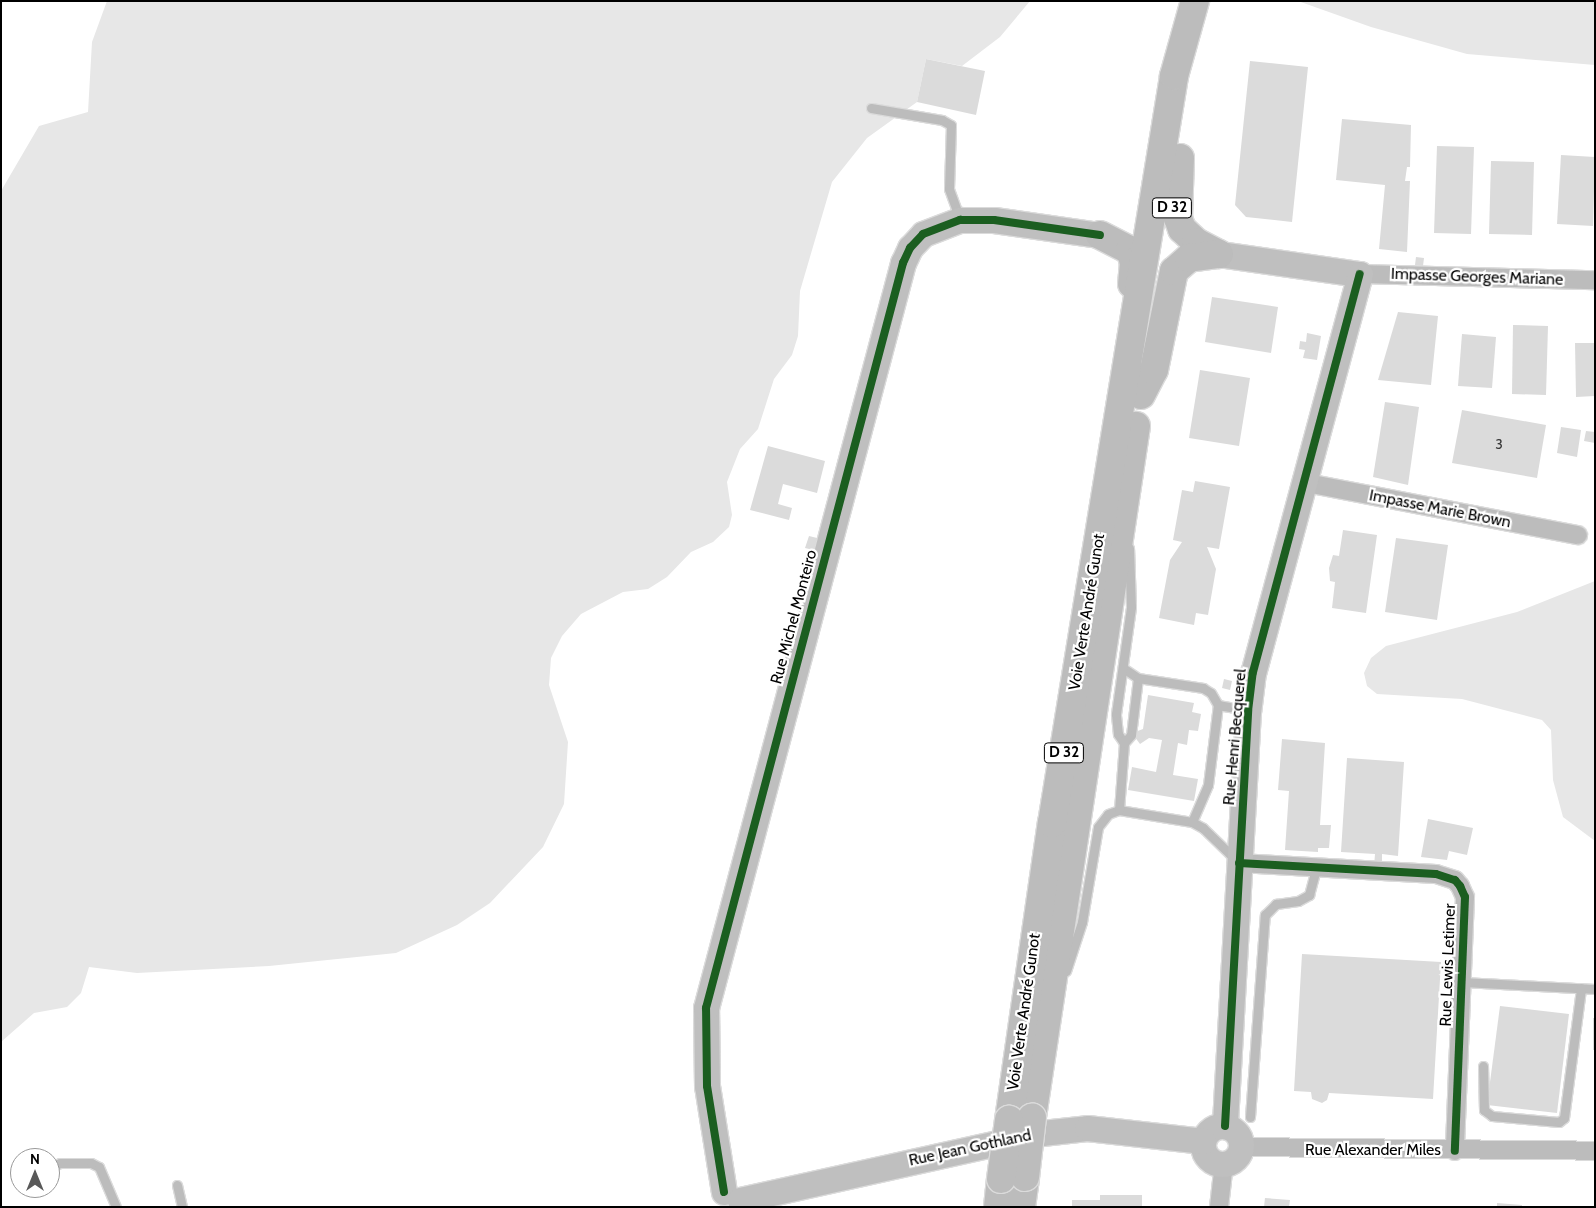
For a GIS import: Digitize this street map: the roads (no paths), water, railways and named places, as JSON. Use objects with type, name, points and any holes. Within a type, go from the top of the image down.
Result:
[{"type":"main road","name":"Voie Verte André Gunot","points":[[998,1207],[1013,1178],[1052,823],[1132,391],[1170,162],[1192,82],[1195,46],[1193,11]]},
{"type":"main road","points":[[1100,235],[1127,230],[1143,220],[1170,162]]},
{"type":"main road","points":[[1170,162],[1178,218],[1182,229],[1196,242],[1219,254]]},
{"type":"main road","points":[[1100,235],[1124,245],[1134,262],[1119,370],[1132,391],[1154,370],[1174,271],[1189,258],[1219,254]]},
{"type":"main road","name":"Voie Verte André Gunot","points":[[1020,1118],[1045,1027],[1124,507],[1132,391]]},
{"type":"main road","name":"Voie Verte André Gunot","points":[[1013,1178],[1021,1207]]},
{"type":"street","name":"Rue Michel Monteiro","points":[[725,1203],[707,1086],[706,1008],[895,286],[906,256],[917,239],[935,227],[960,220],[994,220],[1100,235]]},
{"type":"street","points":[[1219,254],[1360,274]]},
{"type":"street","name":"Impasse Georges Mariane","points":[[1360,274],[1595,280]]},
{"type":"street","name":"Rue Henri Becquerel","points":[[1225,1126],[1248,711],[1257,650],[1360,274]]},
{"type":"street","name":"Impasse Marie Brown","points":[[1302,482],[1578,535]]},
{"type":"street","name":"Rue Lewis Letimer","points":[[1239,862],[1436,874],[1455,880],[1465,897],[1455,1151]]},
{"type":"street","points":[[1219,1207],[1232,1155],[1235,1132],[1225,1126],[1214,1128],[1203,1141],[1208,1157],[1232,1155]]},
{"type":"street","name":"Rue Jean Gothland","points":[[725,1203],[1042,1133],[1087,1128],[1203,1141]]},
{"type":"street","name":"Rue Alexander Miles","points":[[1232,1155],[1455,1151],[1595,1151]]},
{"type":"lane","points":[[871,108],[942,120],[951,125],[949,189],[960,220]]},
{"type":"lane","points":[[1124,507],[1132,582],[1124,668],[1116,714],[1118,734],[1124,743]]},
{"type":"lane","points":[[1124,668],[1138,678],[1203,688],[1212,693],[1218,705],[1208,784],[1192,822]]},
{"type":"lane","points":[[1119,810],[1124,743],[1130,735],[1138,678]]},
{"type":"lane","points":[[1218,705],[1248,711]]},
{"type":"lane","points":[[1045,1027],[1082,922],[1098,827],[1108,814],[1119,810],[1192,822],[1239,862]]},
{"type":"lane","points":[[1250,1117],[1265,915],[1276,904],[1298,902],[1309,895],[1316,868]]},
{"type":"lane","points":[[1462,982],[1595,989]]},
{"type":"lane","points":[[1483,1066],[1482,1094],[1484,1110],[1492,1116],[1559,1122],[1564,1118],[1581,988]]},
{"type":"lane","points":[[60,1163],[91,1163],[99,1167],[116,1207]]},
{"type":"lane","points":[[177,1185],[182,1207]]}]
